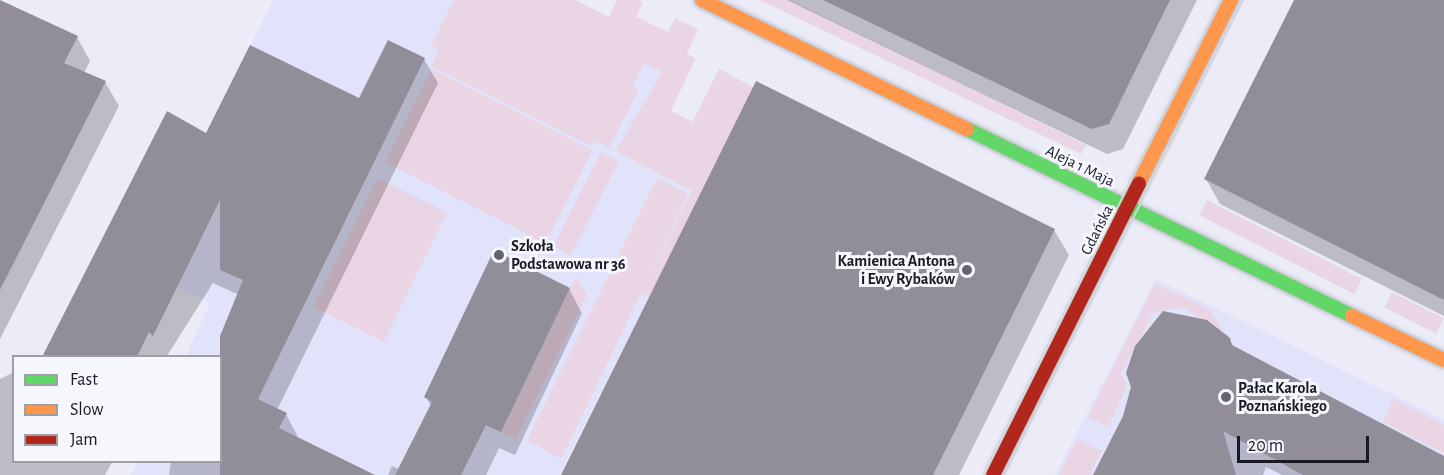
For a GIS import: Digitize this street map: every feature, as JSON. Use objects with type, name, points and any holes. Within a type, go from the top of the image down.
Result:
[{"type":"street","name":"Aleja 1 Maja","points":[[702,0],[1127,207],[1177,226],[1444,360]]},
{"type":"street","name":"Gdańska","points":[[993,475],[1231,0]]},
{"type":"shaded area","name":"Szkoła Podstawowa nr 36","points":[[273,0],[575,0],[695,59],[670,111],[692,122],[719,69],[753,87],[560,475],[131,475],[137,463],[222,463],[222,355],[186,355],[210,303],[139,268]]},
{"type":"shaded area","points":[[454,0],[575,0],[609,17],[617,0],[639,0],[643,2],[636,17],[668,32],[675,18],[698,29],[687,54],[695,59],[671,111],[693,122],[719,69],[753,87],[649,297],[641,293],[561,459],[527,440],[657,178],[688,194],[642,292],[692,191],[616,151],[662,72],[644,63],[633,86],[639,90],[609,148],[594,140],[591,146],[431,66],[439,50],[431,45]]},
{"type":"shaded area","points":[[760,0],[790,0],[1086,145],[1081,154]]},
{"type":"shaded area","points":[[432,69],[592,151],[545,243],[385,162]]},
{"type":"shaded area","points":[[601,152],[619,161],[571,256],[553,246]]},
{"type":"shaded area","points":[[377,178],[447,212],[384,342],[314,307]]},
{"type":"shaded area","points":[[1207,200],[1362,279],[1354,294],[1199,215]]},
{"type":"shaded area","points":[[576,276],[587,295],[516,439],[501,432]]},
{"type":"shaded area","name":"Pałac Karola Poznańskiego","points":[[1156,279],[1444,420],[1444,475],[1055,475]]},
{"type":"shaded area","points":[[1155,284],[1209,309],[1223,330],[1210,327],[1185,307],[1153,313],[1121,373],[1127,385],[1108,427],[1088,417]]},
{"type":"shaded area","points":[[1392,292],[1444,318],[1436,333],[1384,307]]},
{"type":"shaded area","points":[[1393,399],[1444,425],[1444,453],[1383,422]]},
{"type":"shaded area","points":[[1077,439],[1102,451],[1089,475],[1059,475]]},
{"type":"building","points":[[0,0],[78,36],[64,63],[106,81],[0,290]]},
{"type":"building","points":[[823,0],[1170,0],[1109,124],[1092,129]]},
{"type":"building","points":[[1294,0],[1444,0],[1444,300],[1204,179]]},
{"type":"building","points":[[388,40],[425,58],[258,399],[287,413],[279,428],[375,475],[220,475],[222,355],[220,355],[220,336],[243,280],[220,270],[220,200],[153,336],[149,332],[138,355],[43,355],[167,111],[206,133],[250,45],[359,98]]},
{"type":"building","points":[[756,81],[1055,229],[968,405],[933,475],[561,475]]},
{"type":"building","points":[[494,250],[570,288],[501,432],[486,425],[461,475],[395,475],[432,402],[424,397]]},
{"type":"building","name":"Pałac Karola Poznańskiego","points":[[1163,311],[1207,320],[1230,338],[1232,345],[1444,456],[1444,475],[1303,475],[1223,431],[1236,475],[1093,475],[1123,416],[1131,387],[1126,373],[1135,346]]},
{"type":"tram line","points":[[984,475],[1221,0]]},
{"type":"tram line","points":[[1004,475],[1243,0]]},
{"type":"traffic: fast","points":[[967,129],[1352,316]]},
{"type":"traffic: slow","points":[[702,0],[967,129]]},
{"type":"traffic: slow","points":[[1139,183],[1231,0]]},
{"type":"traffic: slow","points":[[1352,316],[1444,360]]},
{"type":"traffic: jam","points":[[993,475],[1139,183]]},
{"type":"place","name":"Szkoła Podstawowa nr 36","points":[[499,255]]},
{"type":"place","name":"Kamienica Antona i Ewy Rybaków","points":[[967,270]]},
{"type":"place","name":"Pałac Karola Poznańskiego","points":[[1226,397]]}]
